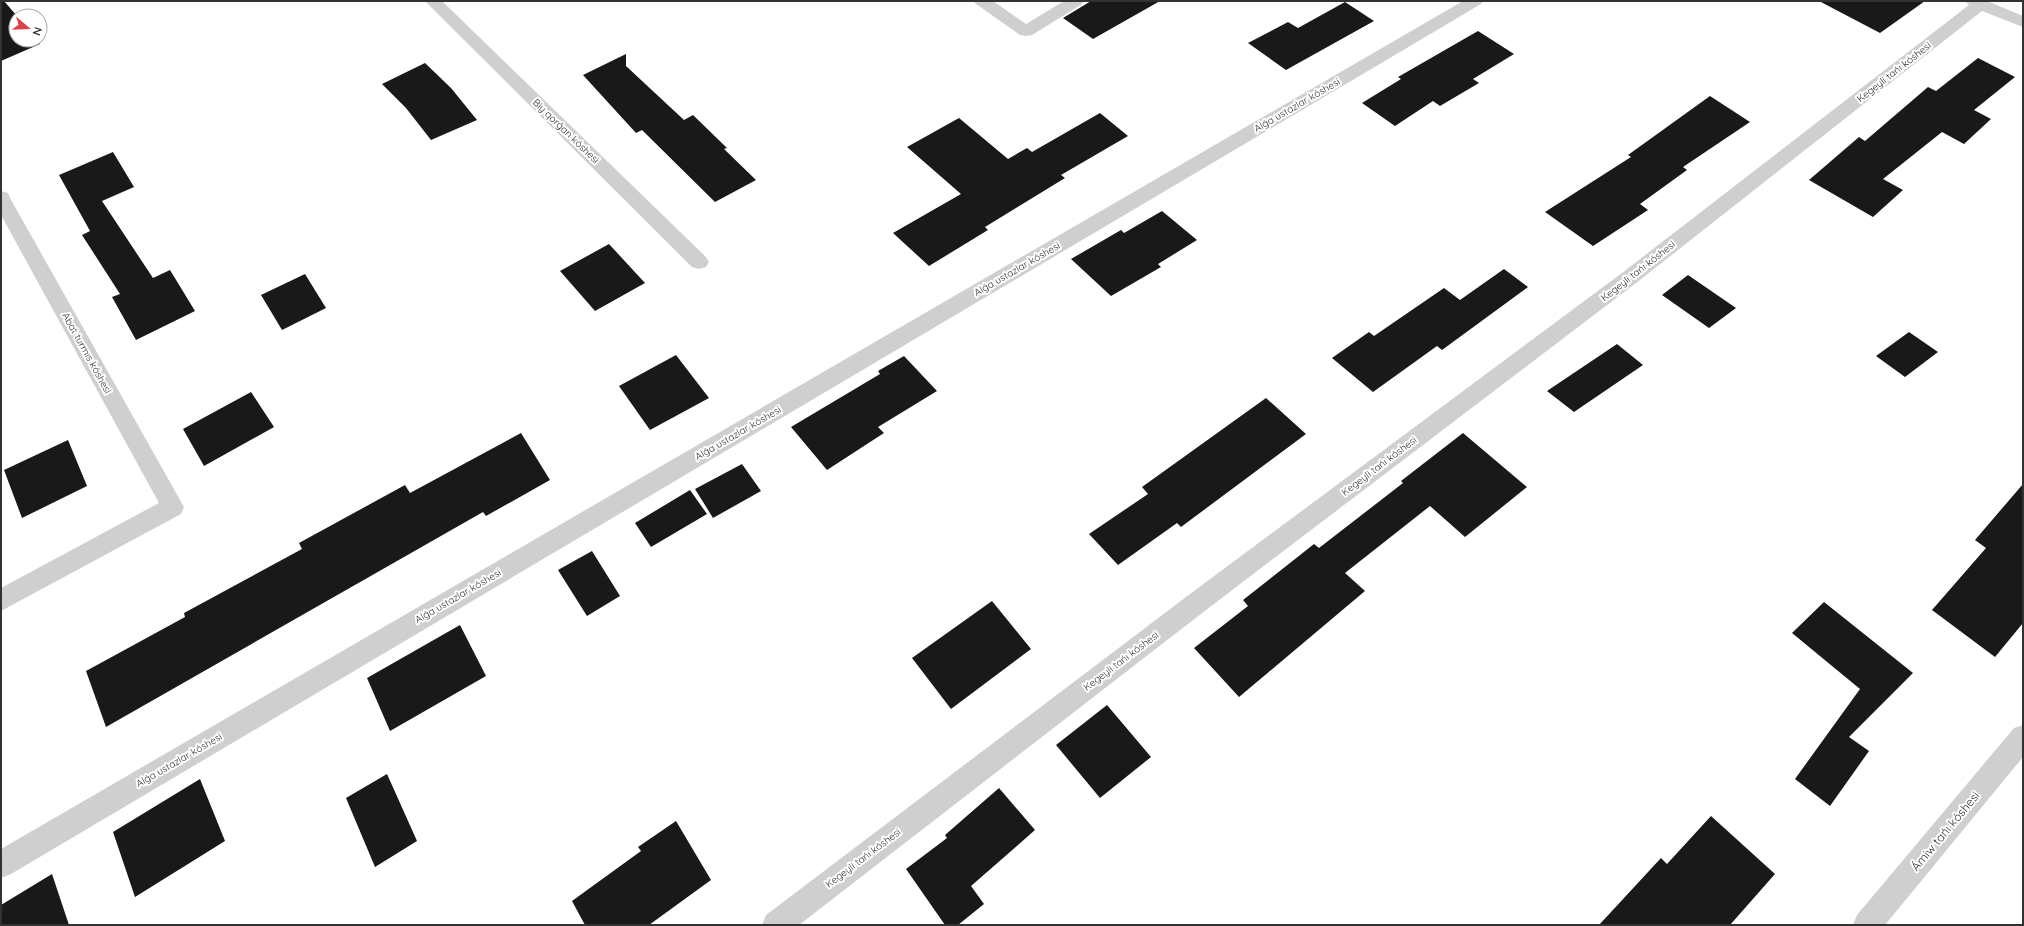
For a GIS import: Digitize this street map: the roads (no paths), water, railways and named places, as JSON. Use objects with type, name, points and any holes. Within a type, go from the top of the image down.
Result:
[{"type":"street","name":"Biy qorǵan kóshesi","points":[[432,1],[699,262]]},
{"type":"street","points":[[982,1],[1026,31],[1076,1]]},
{"type":"street","name":"Alǵa ustazlar kóshesi","points":[[1,864],[1474,1]]},
{"type":"street","points":[[1977,3],[2023,22]]},
{"type":"street","name":"Kegeyli tańı kóshesi","points":[[776,925],[1198,602],[1629,278],[1977,3]]},
{"type":"street","name":"Abat turmıs kóshesi","points":[[1,198],[173,507],[1,600]]},
{"type":"street","name":"Ámiw tańı kóshesi","points":[[1867,925],[2023,737]]}]
